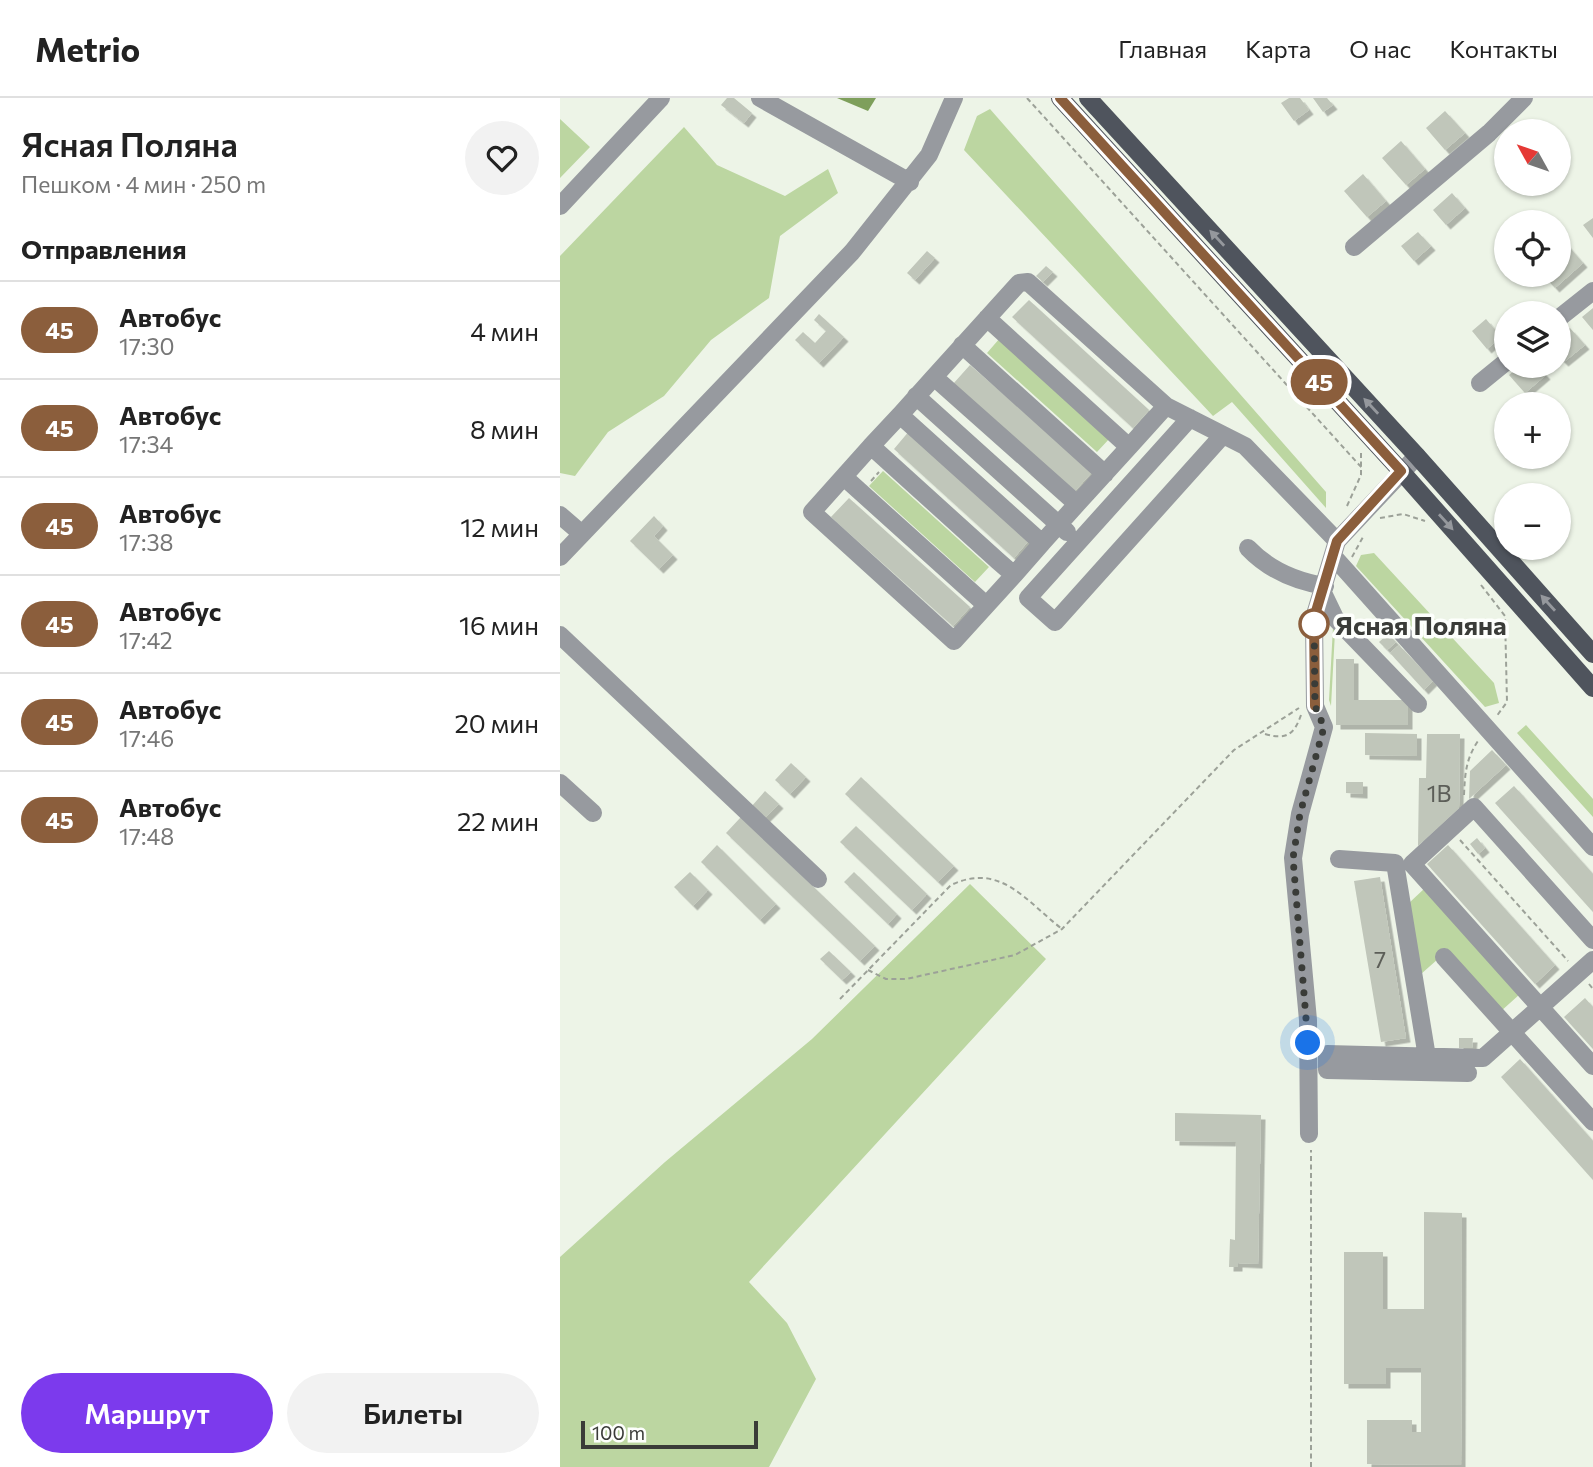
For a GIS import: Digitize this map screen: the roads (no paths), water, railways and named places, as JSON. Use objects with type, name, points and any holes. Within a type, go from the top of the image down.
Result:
[{"type":"main road","points":[[1060,98],[1401,471],[1593,688]]},
{"type":"main road","points":[[1088,98],[1417,456],[1593,654]]},
{"type":"street","points":[[560,206],[661,98]]},
{"type":"street","points":[[760,98],[910,182]]},
{"type":"street","points":[[560,557],[852,252],[910,182],[943,129],[954,98]]},
{"type":"street","points":[[1354,247],[1489,133],[1524,98]]},
{"type":"street","points":[[1166,406],[954,641],[812,512],[1019,283],[1028,282],[1166,406],[1245,446],[1593,847]]},
{"type":"street","points":[[1571,308],[1593,290]]},
{"type":"street","points":[[987,318],[1129,447]]},
{"type":"street","points":[[962,345],[1105,474]]},
{"type":"street","points":[[1480,383],[1494,372]]},
{"type":"street","points":[[934,377],[1077,505]]},
{"type":"street","points":[[916,396],[1079,542]]},
{"type":"street","points":[[900,415],[1042,543]]},
{"type":"street","points":[[1191,418],[1028,598],[1055,622],[1223,435]]},
{"type":"street","points":[[871,446],[1014,575]]},
{"type":"street","points":[[1310,1134],[1308,1020],[1293,858],[1300,814],[1324,727],[1315,706],[1314,618],[1335,549],[1417,456]]},
{"type":"street","points":[[844,477],[986,605]]},
{"type":"street","points":[[560,515],[582,534]]},
{"type":"street","points":[[1248,548],[1275,570],[1324,590],[1335,618],[1418,704]]},
{"type":"street","points":[[560,635],[817,879]]},
{"type":"street","points":[[560,783],[593,813]]},
{"type":"street","points":[[1593,940],[1474,807],[1412,863],[1593,1066]]},
{"type":"street","points":[[1339,859],[1395,863],[1427,1057]]},
{"type":"street","points":[[1444,957],[1593,1122]]},
{"type":"street","points":[[1468,1073],[1327,1070],[1327,1054],[1483,1058],[1593,960]]},
{"type":"place","name":"Ясная Поляна","points":[[1314,624]]}]
